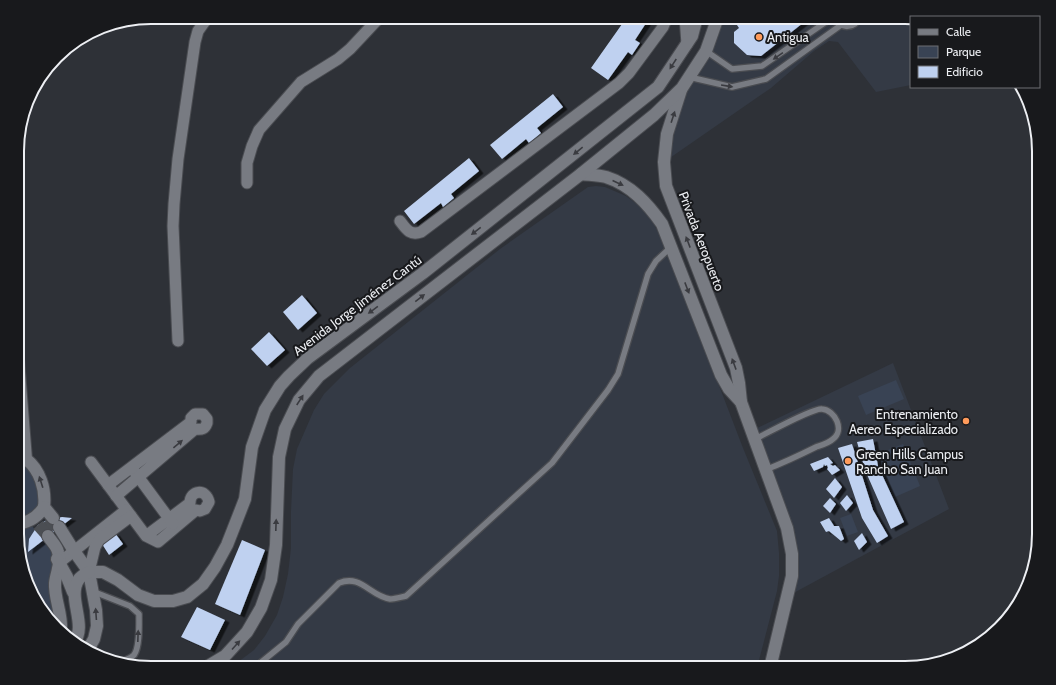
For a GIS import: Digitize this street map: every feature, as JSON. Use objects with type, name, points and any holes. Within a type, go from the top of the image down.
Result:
[{"type":"main road","name":"Avenida Jorge Jiménez Cantú","points":[[89,572],[103,572],[118,580],[138,595],[154,601],[173,601],[187,596],[203,584],[215,567],[227,545],[238,518],[245,499],[252,447],[264,410],[280,386],[308,358],[429,268],[658,87],[692,36],[695,24]]},
{"type":"main road","points":[[217,661],[225,656],[248,632],[261,608],[271,580],[276,545],[279,457],[285,429],[299,400],[319,376],[581,174],[654,115],[682,88],[706,51],[716,24]]},
{"type":"main road","name":"Privada Aeropuerto","points":[[682,88],[667,134],[664,162],[666,186],[736,368],[741,402],[787,528],[792,554],[792,576],[772,661]]},
{"type":"main road","name":"Privada Aeropuerto","points":[[581,174],[605,177],[629,188],[650,207],[662,224],[721,375],[728,389],[741,402]]},
{"type":"main road","points":[[24,460],[33,464],[42,483],[45,497],[42,524],[74,592],[79,625],[77,637]]},
{"type":"main road","points":[[42,524],[74,551],[89,572],[96,610],[94,639],[90,645]]},
{"type":"main road","points":[[60,562],[55,582],[56,596],[61,615],[61,624]]},
{"type":"main road","points":[[74,592],[79,578],[89,572]]},
{"type":"street","points":[[178,341],[174,226],[176,181],[194,42],[198,30],[203,24]]},
{"type":"street","points":[[247,183],[248,163],[252,146],[259,130],[301,82],[344,54],[373,24]]},
{"type":"street","points":[[400,221],[411,233],[416,234],[421,232],[619,83],[629,73],[664,24]]},
{"type":"street","points":[[686,24],[687,44]]},
{"type":"street","points":[[108,485],[132,468],[162,451],[139,477],[116,496]]},
{"type":"street","points":[[91,462],[146,536],[158,542],[172,523],[132,468]]},
{"type":"street","points":[[60,562],[129,513]]},
{"type":"street","points":[[89,572],[96,537]]},
{"type":"lane","points":[[706,51],[732,69],[762,66],[824,24]]},
{"type":"lane","points":[[689,77],[732,87],[766,79],[841,25],[845,27],[855,24]]},
{"type":"lane","points":[[263,661],[286,642],[298,624],[339,583],[347,580],[357,582],[380,596],[392,599],[406,596],[552,463],[608,390],[618,374],[648,274],[656,261],[671,247]]},
{"type":"lane","points":[[754,440],[805,414],[821,408],[829,411],[839,426],[838,432],[833,440],[765,470]]},
{"type":"lane","points":[[92,591],[130,606],[139,614],[138,645],[134,655],[128,659]]},
{"type":"shaded area","points":[[715,24],[910,24],[910,85],[876,92],[838,42],[829,41],[814,51],[771,88],[664,162],[667,134]]},
{"type":"shaded area","points":[[588,187],[605,187],[626,196],[641,207],[654,224],[667,250],[743,448],[777,531],[779,576],[777,591],[759,661],[239,661],[254,650],[265,636],[277,615],[283,597],[288,574],[291,548],[293,469],[297,449],[314,410],[324,394],[350,368],[500,249]]},
{"type":"shaded area","name":"Green Hills Campus Rancho San Juan","points":[[893,363],[949,509],[788,596],[792,554],[753,430]]},
{"type":"green space","points":[[896,380],[904,399],[866,415],[858,396]]},
{"type":"green space","points":[[24,434],[26,459],[45,497],[29,522],[59,562],[61,624],[41,597],[28,567],[24,534]]},
{"type":"green space","points":[[903,444],[920,486],[895,497],[878,454]]},
{"type":"green space","points":[[851,514],[858,532],[847,536],[840,518]]},
{"type":"building","points":[[622,24],[645,24],[635,40],[640,43],[632,55],[628,52],[608,80],[591,68]]},
{"type":"building","name":"Antigua","points":[[736,24],[802,24],[761,56],[747,55],[734,43],[734,32],[739,28]]},
{"type":"building","points":[[553,94],[563,107],[537,128],[541,133],[529,143],[526,139],[502,159],[490,145]]},
{"type":"building","points":[[469,158],[479,171],[451,194],[454,198],[443,207],[441,203],[414,224],[404,211]]},
{"type":"building","points":[[302,295],[317,313],[298,330],[283,312]]},
{"type":"building","points":[[269,332],[285,350],[267,366],[251,349]]},
{"type":"building","points":[[873,439],[878,466],[904,522],[891,529],[865,470],[857,442]]},
{"type":"building","points":[[852,444],[873,510],[888,536],[877,543],[862,518],[838,448]]},
{"type":"building","points":[[828,457],[833,463],[830,464],[833,466],[835,465],[840,470],[832,475],[827,469],[827,465],[825,466],[824,464],[823,467],[814,471],[810,464]]},
{"type":"building","points":[[835,478],[842,487],[834,498],[826,489]]},
{"type":"building","points":[[847,495],[853,503],[846,511],[840,503]]},
{"type":"building","points":[[830,498],[836,504],[830,513],[823,506]]},
{"type":"building","points":[[62,517],[72,518],[28,552],[29,539],[38,525],[47,520]]},
{"type":"building","points":[[829,518],[834,526],[839,526],[844,539],[841,541],[829,531],[826,532],[820,522]]},
{"type":"building","points":[[115,533],[123,544],[109,555],[102,544]]},
{"type":"building","points":[[862,533],[867,542],[859,550],[854,541]]},
{"type":"building","points":[[242,540],[265,550],[240,615],[215,604]]},
{"type":"building","points":[[197,607],[225,620],[210,650],[181,637]]},
{"type":"tunnel","points":[[47,520],[55,531]]},
{"type":"tunnel","points":[[38,525],[48,536]]},
{"type":"place","name":"Antigua","points":[[759,37]]},
{"type":"place","name":"Entrenamiento Aereo Especializado","points":[[966,421]]},
{"type":"place","name":"Green Hills Campus Rancho San Juan","points":[[848,461]]}]
